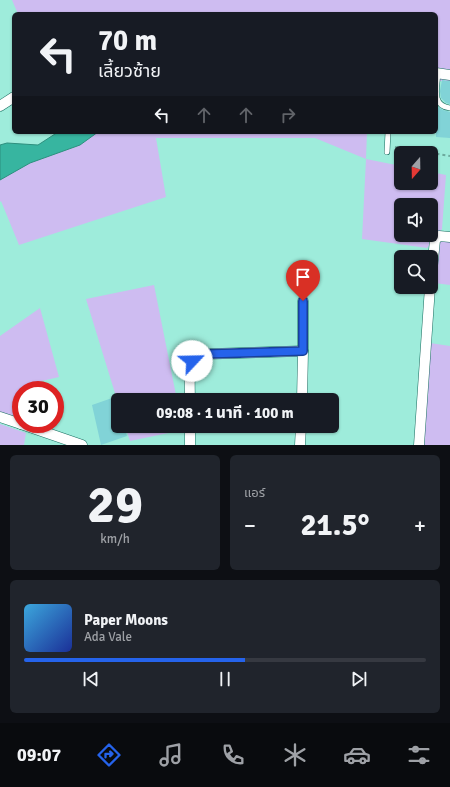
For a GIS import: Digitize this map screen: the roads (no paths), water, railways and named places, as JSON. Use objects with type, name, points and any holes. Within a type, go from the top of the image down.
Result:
[{"type":"street","points":[[438,73],[450,75]]},
{"type":"street","points":[[0,106],[12,98]]},
{"type":"street","points":[[434,250],[435,240],[439,236],[450,237]]},
{"type":"street","points":[[419,445],[430,294]]},
{"type":"street","points":[[302,393],[303,301]]},
{"type":"street","points":[[190,393],[190,368],[194,357],[199,355],[303,351]]},
{"type":"street","points":[[0,416],[12,421]]},
{"type":"street","points":[[47,433],[82,445]]},
{"type":"street","points":[[190,433],[190,445]]},
{"type":"street","points":[[300,445],[301,433]]},
{"type":"lane","points":[[438,102],[440,105],[450,108]]},
{"type":"lane","points":[[387,152],[388,134]]}]
